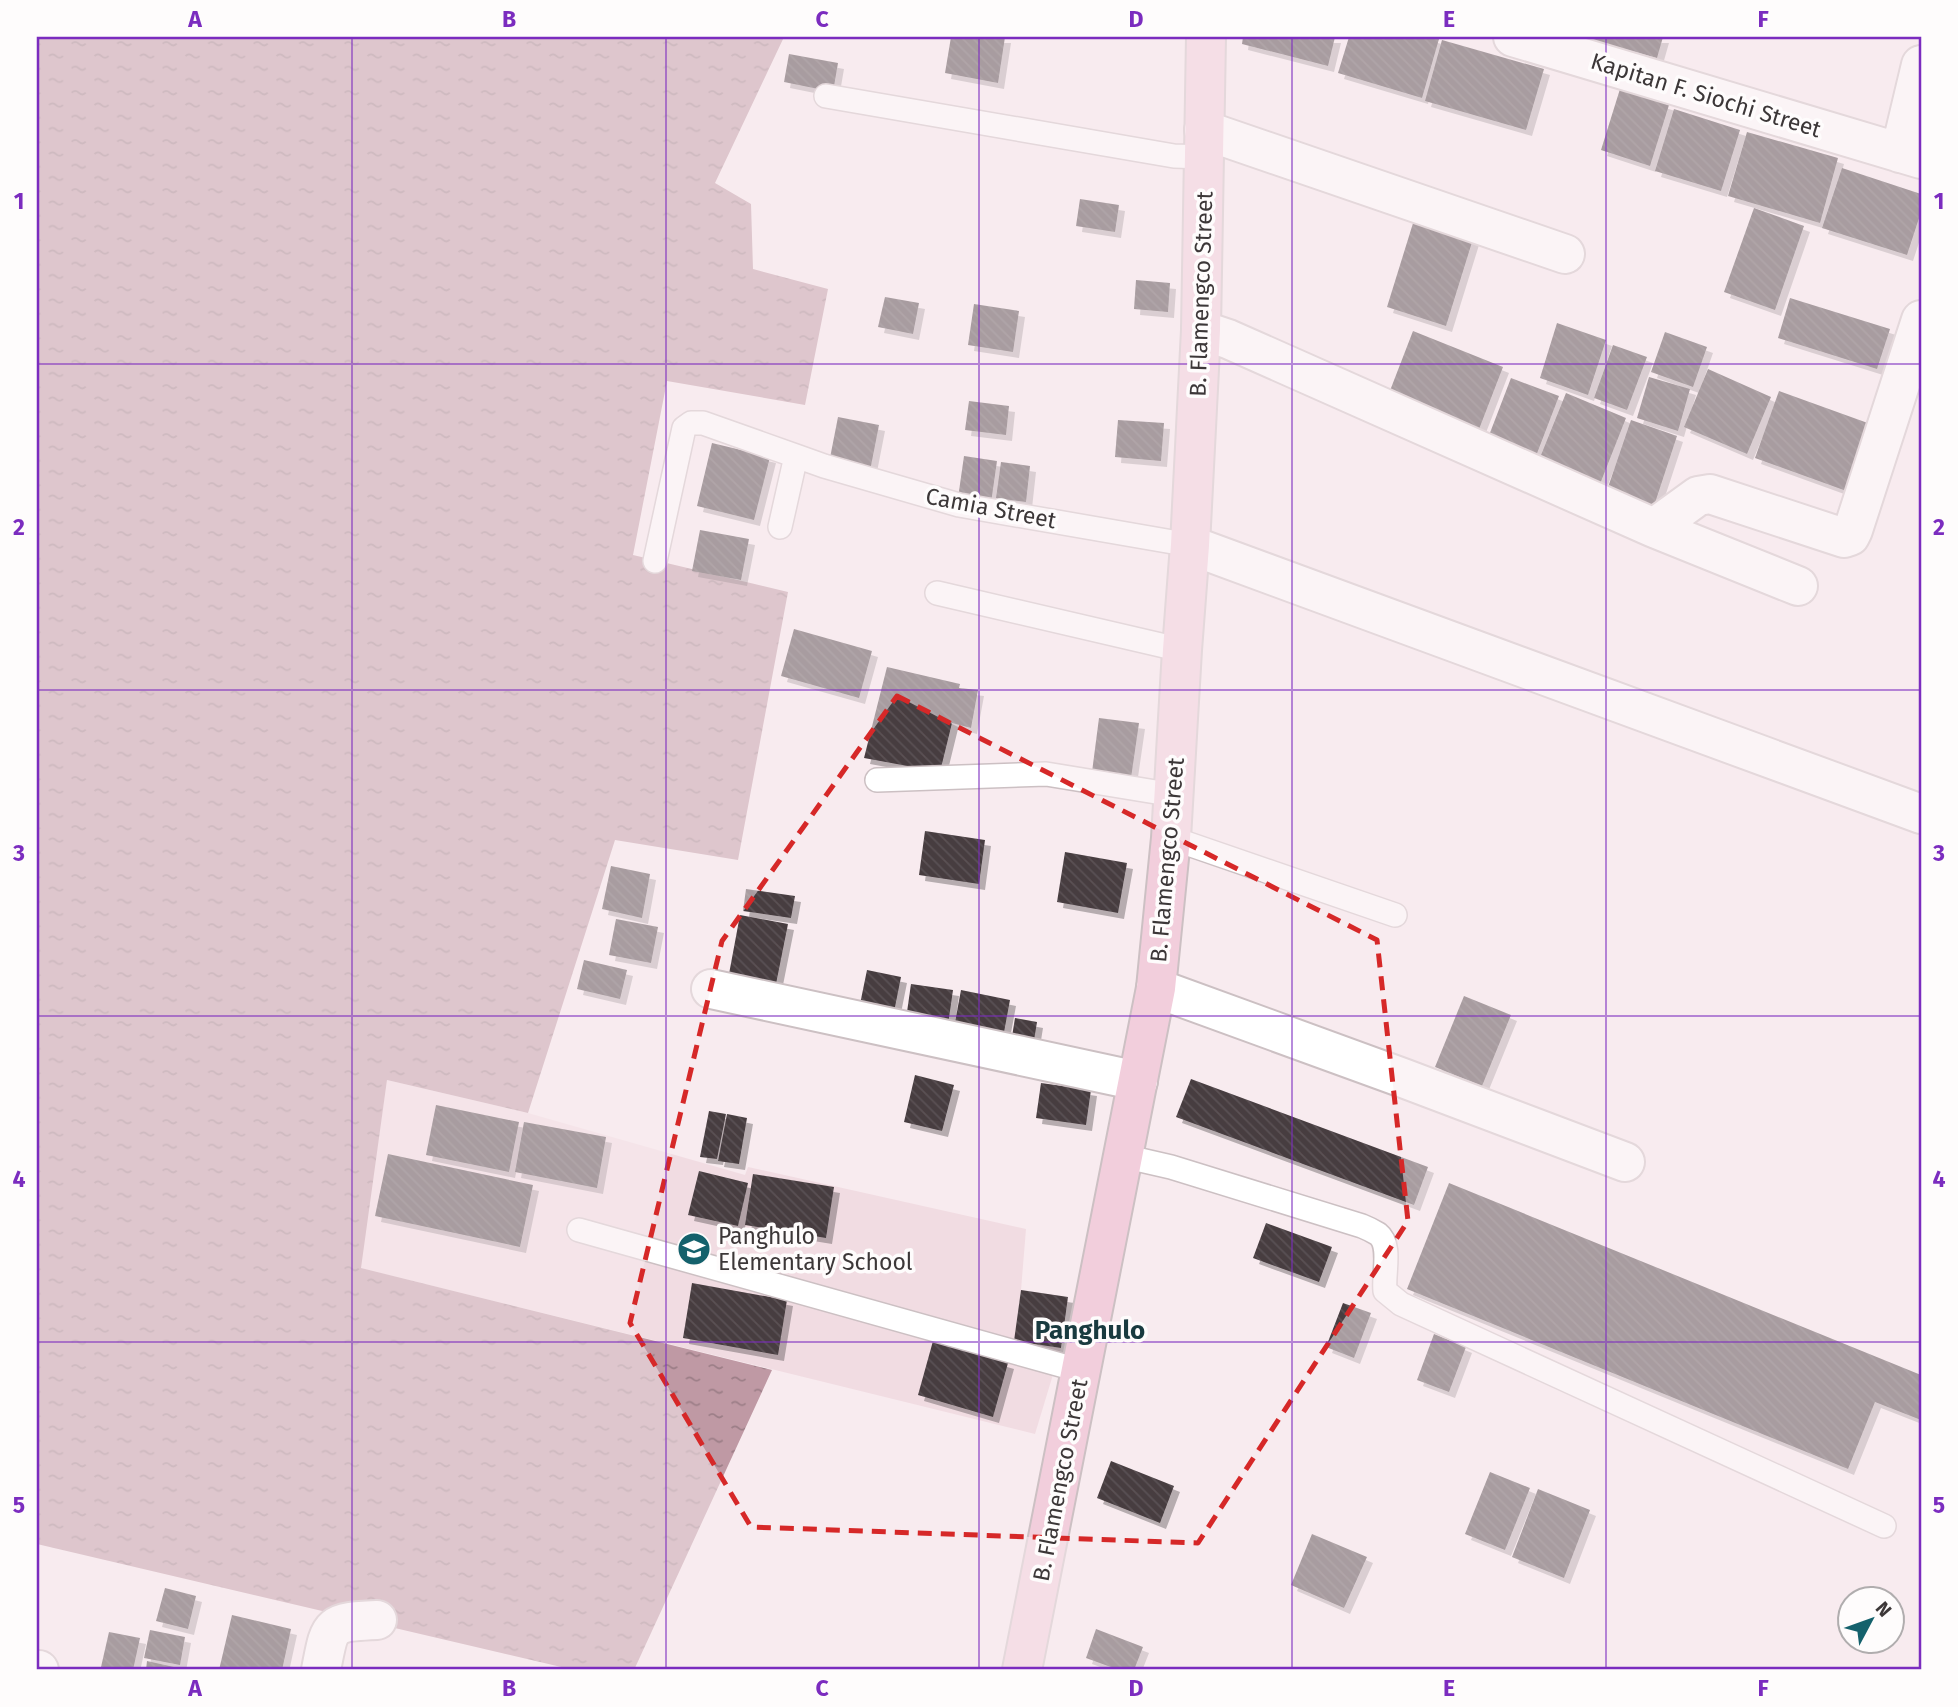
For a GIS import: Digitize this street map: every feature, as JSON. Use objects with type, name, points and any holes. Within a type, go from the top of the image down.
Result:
[{"type":"main road","name":"B. Flamengco Street","points":[[1022,1670],[1156,988],[1171,838],[1190,545],[1201,330],[1206,37]]},
{"type":"street","name":"Kapitan F. Siochi Street","points":[[1513,37],[1910,156],[1921,65]]},
{"type":"street","points":[[1205,144],[1565,254]]},
{"type":"street","points":[[1654,527],[1698,496],[1710,494],[1844,538],[1850,536],[1912,382],[1921,320]]},
{"type":"street","points":[[1201,330],[1228,339],[1654,527],[1798,586]]},
{"type":"street","points":[[1190,545],[1921,814]]},
{"type":"street","points":[[1156,988],[1403,1077],[1625,1162]]},
{"type":"street","points":[[711,989],[1138,1081]]},
{"type":"street","points":[[321,1670],[328,1635],[335,1627],[346,1621],[377,1620]]},
{"type":"lane","points":[[826,96],[1174,156],[1205,144]]},
{"type":"lane","name":"Camia Street","points":[[655,561],[684,428],[691,423],[703,423],[824,466],[959,505],[1190,545]]},
{"type":"lane","points":[[780,527],[796,456]]},
{"type":"lane","points":[[937,593],[1182,650]]},
{"type":"lane","points":[[877,780],[1046,774],[1174,795]]},
{"type":"lane","points":[[1171,838],[1395,915]]},
{"type":"lane","points":[[1123,1156],[1171,1167],[1362,1226],[1380,1235],[1387,1248],[1385,1291],[1401,1304],[1884,1526]]},
{"type":"lane","points":[[579,1230],[1082,1371]]},
{"type":"highlighted area","points":[[897,696],[1377,940],[1408,1221],[1198,1543],[751,1527],[630,1323],[722,941]]},
{"type":"shaded area","name":"Panghulo Elementary School","points":[[387,1080],[528,1113],[745,1175],[748,1167],[1026,1229],[1014,1341],[1061,1348],[1035,1434],[360,1268]]},
{"type":"water","points":[[37,37],[784,37],[715,183],[751,204],[753,269],[828,289],[805,405],[667,381],[633,555],[788,592],[738,860],[615,840],[528,1113],[387,1080],[361,1268],[772,1370],[634,1670],[574,1670],[37,1544]]},
{"type":"building","points":[[951,37],[1005,37],[998,83],[945,73]]},
{"type":"building","points":[[1243,37],[1335,37],[1328,66],[1242,44]]},
{"type":"building","points":[[1349,37],[1439,39],[1422,98],[1338,73]]},
{"type":"building","points":[[1581,37],[1663,37],[1657,58]]},
{"type":"building","points":[[1442,40],[1544,69],[1526,130],[1425,101]]},
{"type":"building","points":[[789,54],[838,63],[833,92],[784,82]]},
{"type":"building","points":[[1620,89],[1669,105],[1650,166],[1601,150]]},
{"type":"building","points":[[1674,109],[1740,130],[1721,191],[1655,171]]},
{"type":"building","points":[[1747,132],[1838,158],[1820,223],[1728,196]]},
{"type":"building","points":[[1842,168],[1921,194],[1921,212],[1907,255],[1822,228]]},
{"type":"building","points":[[1080,199],[1119,205],[1115,232],[1076,226]]},
{"type":"building","points":[[1754,208],[1804,226],[1775,310],[1724,292]]},
{"type":"building","points":[[1414,220],[1473,239],[1446,326],[1387,307]]},
{"type":"building","points":[[1136,280],[1170,283],[1168,312],[1134,309]]},
{"type":"building","points":[[885,297],[919,303],[913,334],[878,327]]},
{"type":"building","points":[[1790,298],[1890,329],[1877,369],[1778,338]]},
{"type":"building","points":[[974,304],[1019,311],[1013,352],[968,345]]},
{"type":"building","points":[[1557,323],[1606,340],[1588,395],[1540,378]]},
{"type":"building","points":[[1413,331],[1503,367],[1476,437],[1386,401]]},
{"type":"building","points":[[1665,332],[1707,347],[1693,387],[1651,372]]},
{"type":"building","points":[[1613,345],[1647,357],[1627,410],[1594,398]]},
{"type":"building","points":[[1708,369],[1771,397],[1747,454],[1684,427]]},
{"type":"building","points":[[1649,377],[1690,389],[1678,431],[1637,418]]},
{"type":"building","points":[[1511,378],[1559,396],[1536,456],[1488,438]]},
{"type":"building","points":[[1779,391],[1876,426],[1852,493],[1755,458]]},
{"type":"building","points":[[1566,393],[1626,418],[1598,489],[1537,465]]},
{"type":"building","points":[[969,401],[1009,406],[1006,435],[965,430]]},
{"type":"building","points":[[838,417],[879,425],[870,471],[829,463]]},
{"type":"building","points":[[1118,420],[1164,423],[1161,461],[1115,457]]},
{"type":"building","points":[[1631,420],[1677,436],[1652,512],[1605,496]]},
{"type":"building","points":[[712,443],[770,457],[754,520],[697,506]]},
{"type":"building","points":[[964,456],[997,461],[991,503],[958,498]]},
{"type":"building","points":[[1001,462],[1030,466],[1026,502],[996,498]]},
{"type":"building","points":[[700,530],[749,539],[741,580],[692,571]]},
{"type":"building","points":[[794,629],[872,651],[859,698],[781,676]]},
{"type":"building","points":[[887,667],[960,684],[959,688],[978,690],[971,728],[952,723],[940,772],[864,758]]},
{"type":"building","points":[[1099,718],[1139,723],[1131,778],[1092,772]]},
{"type":"building","points":[[925,831],[985,840],[979,884],[919,875]]},
{"type":"building","points":[[1065,852],[1127,863],[1118,913],[1057,902]]},
{"type":"building","points":[[611,866],[650,874],[642,918],[602,909]]},
{"type":"building","points":[[746,889],[795,896],[791,918],[743,911]]},
{"type":"building","points":[[740,915],[788,924],[776,984],[729,974]]},
{"type":"building","points":[[616,919],[658,927],[651,963],[609,955]]},
{"type":"building","points":[[584,960],[627,970],[620,999],[577,989]]},
{"type":"building","points":[[867,970],[901,977],[892,1022],[858,1014]]},
{"type":"building","points":[[911,984],[953,990],[947,1032],[905,1026]]},
{"type":"building","points":[[961,990],[1010,1000],[1002,1043],[953,1033]]},
{"type":"building","points":[[1464,996],[1511,1015],[1482,1086],[1435,1067]]},
{"type":"building","points":[[1015,1018],[1037,1022],[1032,1053],[1010,1049]]},
{"type":"building","points":[[915,1075],[954,1085],[942,1131],[904,1122]]},
{"type":"building","points":[[1191,1079],[1428,1167],[1414,1205],[1176,1117]]},
{"type":"building","points":[[1041,1083],[1091,1090],[1086,1125],[1036,1118]]},
{"type":"building","points":[[436,1105],[519,1122],[509,1172],[426,1155]]},
{"type":"building","points":[[709,1111],[726,1114],[717,1159],[700,1157]]},
{"type":"building","points":[[727,1114],[747,1118],[739,1164],[718,1161]]},
{"type":"building","points":[[524,1122],[606,1137],[597,1188],[515,1172]]},
{"type":"building","points":[[388,1154],[533,1185],[520,1247],[375,1216]]},
{"type":"building","points":[[699,1171],[748,1183],[738,1226],[688,1215]]},
{"type":"building","points":[[753,1174],[834,1187],[826,1238],[745,1225]]},
{"type":"building","points":[[1449,1183],[1921,1375],[1921,1420],[1875,1402],[1848,1469],[1407,1289]]},
{"type":"building","points":[[1266,1223],[1332,1247],[1319,1282],[1253,1258]]},
{"type":"building","points":[[692,1283],[787,1300],[778,1355],[683,1338]]},
{"type":"building","points":[[1021,1290],[1068,1297],[1061,1348],[1014,1341]]},
{"type":"building","points":[[1343,1303],[1371,1313],[1354,1358],[1326,1347]]},
{"type":"building","points":[[1434,1334],[1466,1347],[1449,1392],[1417,1380]]},
{"type":"building","points":[[933,1341],[1008,1363],[993,1417],[918,1395]]},
{"type":"building","points":[[1111,1461],[1174,1486],[1160,1523],[1097,1498]]},
{"type":"building","points":[[1490,1472],[1530,1488],[1505,1550],[1465,1534]]},
{"type":"building","points":[[1538,1489],[1590,1510],[1564,1578],[1512,1557]]},
{"type":"building","points":[[1312,1534],[1367,1557],[1344,1608],[1291,1585]]},
{"type":"building","points":[[165,1588],[196,1596],[188,1629],[156,1621]]},
{"type":"building","points":[[232,1615],[291,1629],[282,1670],[219,1670]]},
{"type":"building","points":[[1096,1629],[1143,1647],[1134,1670],[1119,1670],[1086,1658]]},
{"type":"building","points":[[150,1630],[185,1637],[180,1665],[144,1658]]},
{"type":"building","points":[[109,1632],[140,1638],[133,1670],[101,1667]]},
{"type":"building","points":[[147,1661],[183,1669],[183,1670],[146,1670]]},
{"type":"place","name":"Panghulo Elementary School","points":[[694,1249]]},
{"type":"district","name":"Panghulo","points":[[1090,1330]]}]
